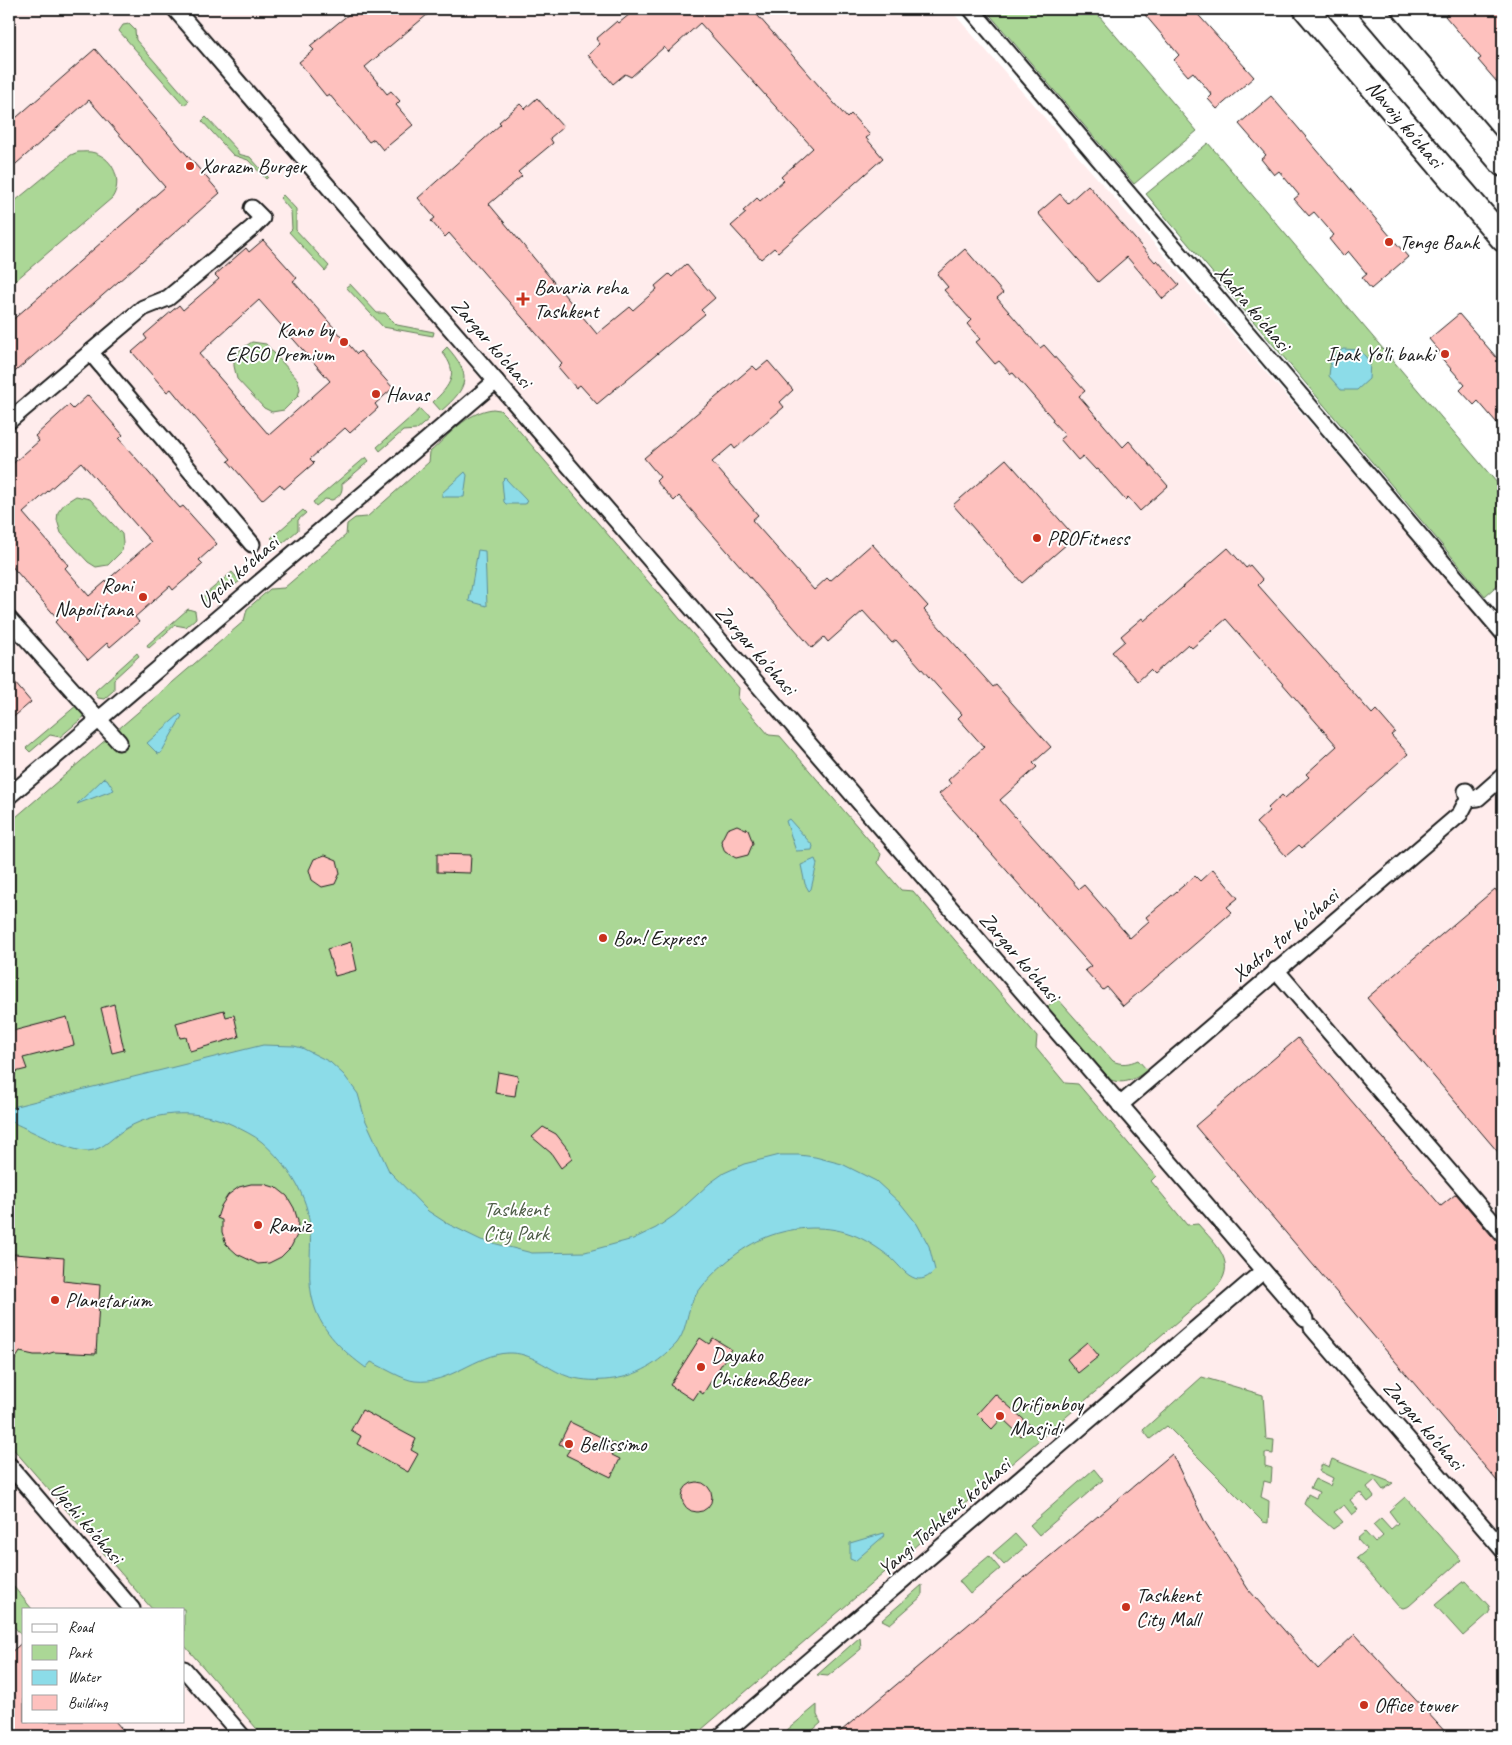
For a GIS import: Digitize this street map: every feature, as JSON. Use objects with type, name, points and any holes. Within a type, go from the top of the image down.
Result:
[{"type":"main road","name":"Navoiy ko'chasi","points":[[1306,9],[1503,239]]},
{"type":"main road","points":[[1371,9],[1503,164]]},
{"type":"street","name":"Zargar ko'chasi","points":[[175,9],[1503,1550]]},
{"type":"street","name":"Xadra ko'chasi","points":[[971,9],[1503,633]]},
{"type":"street","points":[[9,421],[143,308],[168,298],[252,228],[262,218],[252,208]]},
{"type":"street","points":[[90,352],[252,544]]},
{"type":"street","name":"Uqchi ko'chasi","points":[[9,796],[496,380]]},
{"type":"street","points":[[9,620],[119,742]]},
{"type":"street","name":"Xadra tor ko'chasi","points":[[1120,1105],[1460,814],[1467,795],[1478,798],[1503,776]]},
{"type":"street","points":[[1276,970],[1503,1234]]},
{"type":"street","name":"Yangi Toshkent ko'chasi","points":[[721,1736],[1263,1271]]},
{"type":"street","name":"Uqchi ko'chasi","points":[[9,1465],[131,1608]]},
{"type":"street","points":[[185,1670],[242,1736]]},
{"type":"shaded area","points":[[9,9],[950,9],[1503,645],[1503,1736],[9,1736]]},
{"type":"green space","points":[[985,9],[1093,9],[1197,131],[1134,184]]},
{"type":"green space","points":[[129,24],[135,30],[136,40],[189,101],[184,105],[119,31],[123,25]]},
{"type":"green space","points":[[206,117],[238,151],[238,154],[250,157],[268,177],[266,179],[248,160],[233,155],[202,121]]},
{"type":"green space","points":[[1208,143],[1503,490],[1503,580],[1485,596],[1146,194]]},
{"type":"green space","points":[[78,152],[95,153],[102,156],[112,166],[117,185],[112,198],[9,286],[9,206],[71,155]]},
{"type":"green space","points":[[283,195],[296,209],[296,230],[329,266],[325,271],[289,232],[292,229],[291,211],[280,198]]},
{"type":"green space","points":[[350,284],[377,313],[385,313],[397,325],[434,332],[433,336],[383,327],[346,287]]},
{"type":"green space","points":[[252,342],[266,344],[298,380],[300,389],[298,396],[284,410],[272,412],[264,408],[237,379],[234,358],[241,349]]},
{"type":"green space","points":[[447,347],[461,365],[464,381],[457,395],[441,411],[433,402],[451,379],[451,366],[442,352]]},
{"type":"green space","points":[[420,409],[429,419],[416,430],[403,431],[380,451],[377,447]]},
{"type":"green space","name":"Tashkent City Park","points":[[500,410],[510,420],[739,688],[738,699],[769,735],[780,736],[881,854],[878,863],[901,890],[913,891],[1037,1036],[1036,1048],[1065,1083],[1078,1084],[1156,1176],[1151,1181],[1187,1225],[1198,1224],[1218,1247],[1225,1263],[1225,1272],[1222,1281],[1214,1290],[694,1736],[263,1736],[185,1646],[185,1608],[151,1608],[9,1444],[9,823],[244,621],[247,609],[270,589],[284,588],[346,535],[347,524],[355,518],[367,517],[429,462],[430,452],[459,425],[484,411]]},
{"type":"green space","points":[[366,457],[369,461],[342,484],[339,496],[332,500],[325,499],[316,506],[313,502]]},
{"type":"green space","points":[[76,496],[90,499],[122,534],[122,551],[108,565],[96,567],[88,562],[61,533],[57,520],[58,512],[65,503]]},
{"type":"green space","points":[[303,510],[306,513],[298,520],[298,530],[283,543],[271,538]]},
{"type":"green space","points":[[232,572],[240,581],[232,587],[222,587],[205,602],[201,598]]},
{"type":"green space","points":[[188,609],[195,611],[196,618],[186,627],[175,625],[149,648],[147,645]]},
{"type":"green space","points":[[137,653],[139,656],[114,679],[114,690],[104,699],[98,698],[95,693],[96,690]]},
{"type":"green space","points":[[77,705],[86,715],[60,737],[50,735],[30,752],[26,748]]},
{"type":"green space","points":[[1057,998],[1113,1061],[1125,1064],[1138,1060],[1147,1070],[1130,1080],[1121,1082],[1111,1080],[1047,1007]]},
{"type":"green space","points":[[1202,1377],[1263,1395],[1266,1439],[1274,1440],[1273,1454],[1265,1453],[1265,1466],[1272,1468],[1271,1483],[1264,1481],[1261,1497],[1269,1501],[1268,1523],[1263,1522],[1167,1426],[1150,1439],[1143,1430]]},
{"type":"green space","points":[[1332,1459],[1393,1483],[1383,1490],[1375,1480],[1367,1487],[1374,1497],[1368,1502],[1360,1492],[1350,1500],[1358,1510],[1352,1515],[1344,1505],[1334,1512],[1343,1522],[1333,1529],[1304,1504],[1308,1494],[1316,1498],[1319,1492],[1310,1488],[1315,1479],[1330,1486],[1333,1478],[1319,1471],[1322,1464],[1329,1467]]},
{"type":"green space","points":[[1094,1469],[1103,1480],[1039,1535],[1030,1525]]},
{"type":"green space","points":[[1405,1497],[1461,1560],[1409,1606],[1403,1608],[1398,1606],[1357,1558],[1367,1550],[1357,1539],[1365,1532],[1375,1543],[1383,1536],[1373,1525],[1381,1518],[1391,1529],[1398,1523],[1389,1511]]},
{"type":"green space","points":[[1015,1534],[1026,1546],[1004,1565],[993,1553]]},
{"type":"green space","points":[[989,1556],[1000,1569],[970,1594],[959,1581]]},
{"type":"green space","points":[[9,1581],[31,1608],[22,1608],[22,1636],[9,1621]]},
{"type":"green space","points":[[1466,1581],[1489,1606],[1490,1610],[1463,1636],[1435,1605]]},
{"type":"green space","points":[[922,1585],[922,1596],[890,1624],[882,1620]]},
{"type":"green space","points":[[860,1637],[861,1649],[828,1676],[817,1675]]},
{"type":"green space","points":[[817,1705],[817,1715],[821,1723],[806,1736],[780,1736]]},
{"type":"water","points":[[1343,349],[1360,350],[1370,362],[1369,379],[1357,390],[1341,390],[1329,376],[1331,358]]},
{"type":"water","points":[[465,472],[467,475],[464,497],[442,497],[442,493]]},
{"type":"water","points":[[505,478],[527,503],[506,504],[504,502],[502,481]]},
{"type":"water","points":[[478,550],[485,551],[487,606],[469,601]]},
{"type":"water","points":[[180,714],[182,716],[161,753],[158,754],[147,743]]},
{"type":"water","points":[[104,778],[107,779],[114,790],[77,804]]},
{"type":"water","points":[[789,819],[813,846],[812,850],[796,851],[786,821]]},
{"type":"water","points":[[815,859],[817,864],[809,891],[805,884],[801,865]]},
{"type":"water","points":[[263,1045],[302,1048],[330,1062],[344,1075],[358,1094],[365,1119],[389,1171],[428,1211],[448,1224],[481,1240],[532,1253],[585,1252],[633,1239],[656,1228],[675,1215],[710,1183],[724,1173],[744,1164],[780,1155],[799,1155],[842,1164],[876,1181],[901,1204],[917,1224],[929,1246],[935,1270],[925,1278],[915,1278],[906,1273],[893,1259],[856,1236],[829,1229],[806,1228],[794,1230],[772,1235],[752,1244],[733,1256],[715,1272],[694,1298],[684,1330],[677,1343],[655,1363],[631,1375],[605,1380],[581,1379],[560,1373],[532,1358],[517,1353],[485,1358],[451,1374],[427,1381],[415,1381],[405,1378],[371,1362],[366,1368],[335,1341],[322,1324],[314,1305],[310,1286],[310,1229],[306,1205],[288,1170],[259,1139],[220,1120],[207,1116],[179,1114],[165,1115],[139,1122],[122,1131],[99,1148],[88,1151],[71,1148],[51,1140],[14,1123],[9,1118],[10,1110],[16,1106]]},
{"type":"water","points":[[884,1533],[885,1535],[855,1561],[850,1559],[850,1543]]},
{"type":"building","points":[[355,9],[434,9],[365,67],[387,94],[391,91],[400,101],[396,105],[413,125],[383,150],[374,139],[369,142],[329,94],[326,96],[299,62],[314,50],[310,46]]},
{"type":"building","points":[[636,9],[752,9],[847,118],[851,114],[870,135],[866,138],[883,158],[778,252],[774,248],[761,259],[731,226],[746,213],[743,211],[757,198],[760,201],[784,180],[781,177],[813,148],[700,23],[668,52],[664,47],[631,77],[625,74],[613,84],[588,55],[600,44],[596,39],[617,21],[619,23]]},
{"type":"building","points":[[1140,9],[1193,9],[1254,77],[1217,109],[1208,99],[1212,95],[1193,72],[1188,76],[1174,60],[1179,55]]},
{"type":"building","points":[[1453,9],[1503,9],[1503,89],[1478,60],[1481,58],[1445,16]]},
{"type":"building","points":[[95,49],[220,193],[9,377],[9,323],[165,187],[89,100],[9,170],[9,124]]},
{"type":"building","points":[[1271,96],[1408,257],[1371,289],[1362,278],[1367,274],[1348,251],[1343,256],[1329,239],[1334,235],[1314,212],[1309,216],[1294,199],[1299,195],[1279,171],[1274,175],[1261,159],[1266,155],[1239,124]]},
{"type":"building","points":[[537,98],[563,127],[550,138],[553,143],[518,172],[522,176],[489,204],[597,334],[630,307],[633,310],[657,289],[655,286],[669,274],[672,277],[686,264],[715,298],[701,310],[705,314],[597,404],[580,385],[576,388],[558,367],[562,363],[449,233],[445,237],[431,221],[435,218],[418,198],[501,124],[499,122],[520,104],[525,109]]},
{"type":"building","points":[[1088,185],[1155,262],[1157,260],[1179,285],[1163,299],[1127,257],[1098,282],[1038,213],[1060,194],[1068,203]]},
{"type":"building","points":[[263,240],[297,278],[293,281],[357,354],[360,351],[393,388],[375,404],[378,408],[350,433],[345,428],[310,459],[314,463],[284,489],[280,484],[262,500],[228,461],[231,459],[171,389],[167,392],[132,352],[147,339],[144,335],[179,305],[183,310],[219,279],[215,275],[246,248],[249,252]],"holes":[[[259,300],[330,381],[269,435],[199,354]]]},
{"type":"building","points":[[965,249],[1003,293],[997,298],[1040,348],[1044,345],[1085,391],[1079,396],[1123,447],[1129,441],[1168,486],[1140,511],[1128,497],[1125,500],[1098,469],[1096,470],[1083,456],[1078,460],[1060,439],[1065,435],[1052,421],[1053,419],[1013,373],[1011,374],[999,361],[995,364],[976,342],[980,339],[967,324],[971,320],[944,290],[948,287],[937,274]]},
{"type":"building","points":[[1459,314],[1503,365],[1503,430],[1478,401],[1474,405],[1460,390],[1465,385],[1438,354],[1440,352],[1429,339]]},
{"type":"building","points":[[768,361],[793,390],[780,402],[784,407],[735,449],[732,445],[712,462],[758,515],[752,520],[814,590],[827,578],[830,581],[872,544],[928,606],[924,610],[993,687],[996,685],[1051,747],[1033,763],[1037,767],[1000,800],[1079,889],[1084,885],[1130,938],[1149,921],[1146,917],[1195,876],[1200,881],[1213,869],[1238,898],[1227,907],[1232,912],[1123,1006],[1107,987],[1103,990],[1085,970],[1091,966],[939,794],[951,784],[948,780],[984,747],[958,718],[962,714],[896,640],[892,643],[863,611],[828,642],[824,637],[812,648],[679,496],[674,501],[656,481],[660,477],[644,458],[753,366],[757,370]]},
{"type":"building","points":[[88,395],[123,435],[119,439],[180,508],[183,506],[217,544],[199,560],[203,564],[173,590],[170,586],[135,617],[139,622],[110,647],[107,643],[88,660],[55,622],[58,619],[9,563],[9,467],[39,441],[35,436],[69,405],[73,409]],"holes":[[[81,462],[151,542],[89,596],[65,568],[68,565],[23,513]]]},
{"type":"building","points":[[1006,459],[1075,537],[1022,583],[953,505]]},
{"type":"building","points":[[1228,548],[1246,568],[1250,565],[1263,580],[1258,585],[1372,714],[1376,710],[1395,732],[1391,735],[1408,754],[1302,848],[1299,845],[1286,856],[1256,823],[1282,795],[1285,798],[1309,777],[1306,774],[1337,746],[1226,619],[1192,648],[1188,644],[1154,674],[1150,670],[1138,681],[1112,652],[1125,641],[1121,636],[1142,618],[1144,621]]},
{"type":"building","points":[[9,676],[31,702],[9,721]]},
{"type":"building","points":[[737,825],[748,830],[753,843],[748,855],[736,858],[725,852],[721,841],[727,829]]},
{"type":"building","points":[[437,854],[471,855],[470,873],[437,872]]},
{"type":"building","points":[[325,855],[337,860],[340,873],[335,884],[322,887],[312,880],[309,870],[314,859]]},
{"type":"building","points":[[1495,889],[1503,899],[1503,1158],[1367,998]]},
{"type":"building","points":[[351,942],[357,970],[335,976],[327,949]]},
{"type":"building","points":[[114,1004],[124,1050],[112,1053],[101,1008]]},
{"type":"building","points":[[224,1010],[226,1017],[234,1015],[239,1037],[190,1051],[186,1037],[180,1038],[176,1023]]},
{"type":"building","points":[[67,1017],[74,1045],[23,1058],[27,1069],[11,1073],[9,1065],[9,1032]]},
{"type":"building","points":[[1298,1038],[1441,1206],[1456,1194],[1503,1249],[1503,1488],[1195,1126]]},
{"type":"building","points":[[498,1072],[518,1076],[515,1096],[495,1093]]},
{"type":"building","points":[[543,1127],[556,1134],[570,1152],[572,1159],[561,1168],[551,1153],[532,1137]]},
{"type":"building","points":[[251,1184],[264,1184],[277,1188],[287,1196],[294,1208],[298,1221],[297,1235],[291,1247],[281,1257],[269,1263],[258,1264],[237,1254],[226,1244],[222,1232],[222,1220],[217,1218],[221,1206],[228,1195],[239,1187]]},
{"type":"building","points":[[14,1254],[64,1258],[63,1281],[100,1285],[96,1354],[54,1352],[34,1355],[20,1352],[9,1369],[9,1297]]},
{"type":"building","name":"Dayako Chicken&Beer","points":[[700,1338],[709,1344],[713,1338],[731,1349],[703,1394],[699,1391],[693,1400],[670,1385]]},
{"type":"building","points":[[1087,1342],[1099,1356],[1078,1373],[1067,1359]]},
{"type":"building","name":"Orifjonboy Masjidi","points":[[995,1394],[1030,1425],[1021,1436],[1002,1418],[992,1429],[977,1414]]},
{"type":"building","points":[[362,1410],[416,1439],[411,1450],[418,1454],[408,1472],[357,1444],[361,1436],[351,1430]]},
{"type":"building","points":[[570,1422],[617,1445],[612,1455],[620,1459],[611,1477],[566,1455],[570,1449],[559,1444]]},
{"type":"building","name":"Tashkent City Mall","points":[[1172,1454],[1205,1522],[1248,1589],[1318,1669],[1355,1634],[1449,1736],[835,1736]]},
{"type":"building","points":[[697,1482],[708,1486],[712,1497],[708,1508],[697,1512],[686,1508],[682,1497],[686,1486]]},
{"type":"building","points":[[22,1643],[22,1722],[116,1722],[128,1736],[9,1736],[9,1654]]},
{"type":"place","name":"Xorazm Burger","points":[[190,166]]},
{"type":"place","name":"Tenge Bank","points":[[1389,242]]},
{"type":"place","name":"Bavaria reha Tashkent","points":[[523,299]]},
{"type":"place","name":"Kano by ERGO Premium","points":[[344,342]]},
{"type":"place","name":"Ipak Yo'li banki","points":[[1445,354]]},
{"type":"place","name":"Havas","points":[[376,394]]},
{"type":"place","name":"PROFitness","points":[[1037,538]]},
{"type":"place","name":"Roni Napolitana","points":[[143,597]]},
{"type":"place","name":"Bon! Express","points":[[603,938]]},
{"type":"place","name":"Ramiz","points":[[258,1225]]},
{"type":"place","name":"Planetarium","points":[[55,1300]]},
{"type":"place","name":"Dayako Chicken&Beer","points":[[701,1367]]},
{"type":"place","name":"Orifjonboy Masjidi","points":[[1000,1416]]},
{"type":"place","name":"Bellissimo","points":[[569,1444]]},
{"type":"place","name":"Tashkent City Mall","points":[[1126,1607]]},
{"type":"place","name":"Office tower","points":[[1364,1705]]}]
